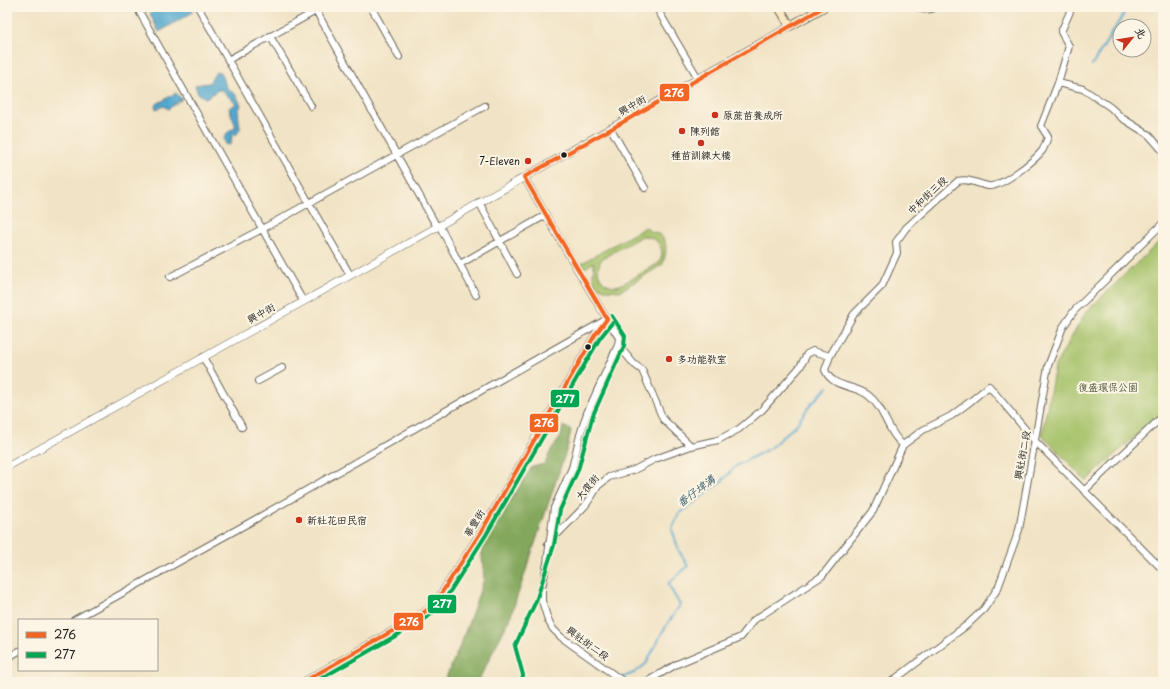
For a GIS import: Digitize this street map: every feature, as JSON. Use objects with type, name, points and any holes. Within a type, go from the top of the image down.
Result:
[{"type":"main road","points":[[780,7],[790,26],[824,7]]},
{"type":"street","points":[[198,7],[350,275]]},
{"type":"street","points":[[228,60],[315,9],[324,7]]},
{"type":"street","points":[[371,7],[399,57]]},
{"type":"street","points":[[656,7],[698,78]]},
{"type":"street","points":[[918,7],[920,9],[932,9],[936,7]]},
{"type":"street","name":"中和街三段","points":[[830,356],[854,314],[882,286],[897,253],[896,242],[906,228],[958,181],[965,179],[989,186],[998,184],[1021,170],[1044,150],[1048,137],[1041,126],[1058,84],[1069,46],[1061,32],[1072,7]]},
{"type":"street","points":[[315,9],[460,264],[476,295]]},
{"type":"street","points":[[140,13],[303,301]]},
{"type":"street","name":"興中街","points":[[7,467],[438,226],[524,176],[611,129],[790,26]]},
{"type":"street","points":[[270,36],[311,106]]},
{"type":"street","points":[[1058,84],[1083,89],[1122,118],[1149,135],[1163,151]]},
{"type":"street","points":[[170,277],[262,229],[485,106]]},
{"type":"street","points":[[611,129],[645,188]]},
{"type":"street","points":[[524,176],[619,338],[618,346],[634,364],[642,370],[663,419],[691,446]]},
{"type":"street","points":[[479,202],[517,274]]},
{"type":"street","points":[[460,264],[546,215]]},
{"type":"street","name":"興社街二段","points":[[891,682],[967,625],[984,609],[998,588],[1019,530],[1048,366],[1063,327],[1074,311],[1163,223]]},
{"type":"street","points":[[76,619],[254,520],[607,319]]},
{"type":"street","name":"華豐街","points":[[303,682],[422,614],[435,603],[481,532],[595,336],[607,319]]},
{"type":"street","name":"大復街","points":[[548,544],[554,508],[572,468],[587,413],[618,346]]},
{"type":"street","name":"大復街","points":[[548,544],[585,506],[598,486],[609,477],[634,470],[655,459],[691,446],[718,440],[739,429],[762,410],[781,390],[800,367],[808,354],[813,351],[830,356]]},
{"type":"street","points":[[830,356],[824,370],[827,376],[832,380],[868,395],[878,406],[888,427],[897,440],[903,445]]},
{"type":"street","points":[[203,357],[242,427]]},
{"type":"street","points":[[258,381],[282,368]]},
{"type":"street","points":[[646,682],[677,664],[742,637],[754,620],[822,576],[873,511],[903,445],[923,430],[950,416],[971,402],[989,386],[1035,441],[1163,570]]},
{"type":"street","points":[[1084,490],[1163,416]]},
{"type":"street","name":"興社街二段","points":[[548,544],[547,563],[542,588],[542,601],[548,620],[561,637],[624,682]]},
{"type":"street","points":[[7,658],[18,652]]},
{"type":"green space","points":[[646,227],[649,231],[656,233],[663,239],[666,247],[663,264],[620,291],[607,290],[595,285],[593,275],[594,262],[585,268],[582,263]],"holes":[[[642,236],[656,241],[661,248],[662,253],[659,263],[617,286],[611,285],[600,278],[598,271],[599,264],[603,258]]]},
{"type":"green space","name":"復盛環保公園","points":[[1163,238],[1163,411],[1086,481],[1042,435],[1055,366],[1086,312]]},
{"type":"green space","points":[[563,426],[571,430],[568,445],[510,618],[482,673],[479,682],[444,682],[462,641],[484,579],[481,546],[532,467],[545,464],[551,450],[561,437]]},
{"type":"water","points":[[162,7],[190,7],[193,12],[159,32],[150,14]]},
{"type":"water","points":[[216,72],[220,72],[227,88],[236,95],[241,105],[238,114],[240,129],[237,134],[232,135],[231,144],[226,145],[224,139],[227,133],[236,127],[229,108],[236,104],[222,90],[218,90],[206,98],[198,94],[195,85],[209,83]]},
{"type":"water","points":[[176,93],[182,99],[168,109],[164,106],[156,109],[155,105]]},
{"type":"waterway","points":[[1092,65],[1128,7]]},
{"type":"waterway","name":"番仔埤溝","points":[[621,678],[634,673],[646,664],[663,631],[680,605],[668,584],[688,566],[679,551],[672,529],[679,514],[721,482],[736,466],[770,448],[796,425],[811,404],[828,387]]},
{"type":"transit line","name":"276","points":[[524,177],[824,7]]},
{"type":"transit line","name":"276","points":[[524,177],[607,319]]},
{"type":"transit line","name":"277","points":[[522,682],[523,675],[515,646],[536,601],[554,545],[560,510],[578,470],[593,415],[624,346],[625,336],[612,316]]},
{"type":"transit line","name":"276","points":[[303,682],[422,614],[435,603],[481,532],[595,335],[607,319]]},
{"type":"transit line","name":"277","points":[[315,682],[425,619],[440,607],[486,535],[600,338],[612,323]]},
{"type":"place","name":"原蔗苗養成所","points":[[715,115]]},
{"type":"place","name":"陳列館","points":[[682,131]]},
{"type":"place","name":"種苗訓練大樓","points":[[701,143]]},
{"type":"place","name":"7-Eleven","points":[[528,161]]},
{"type":"place","name":"多功能教室","points":[[669,359]]},
{"type":"place","name":"新社花田民宿","points":[[299,520]]}]
